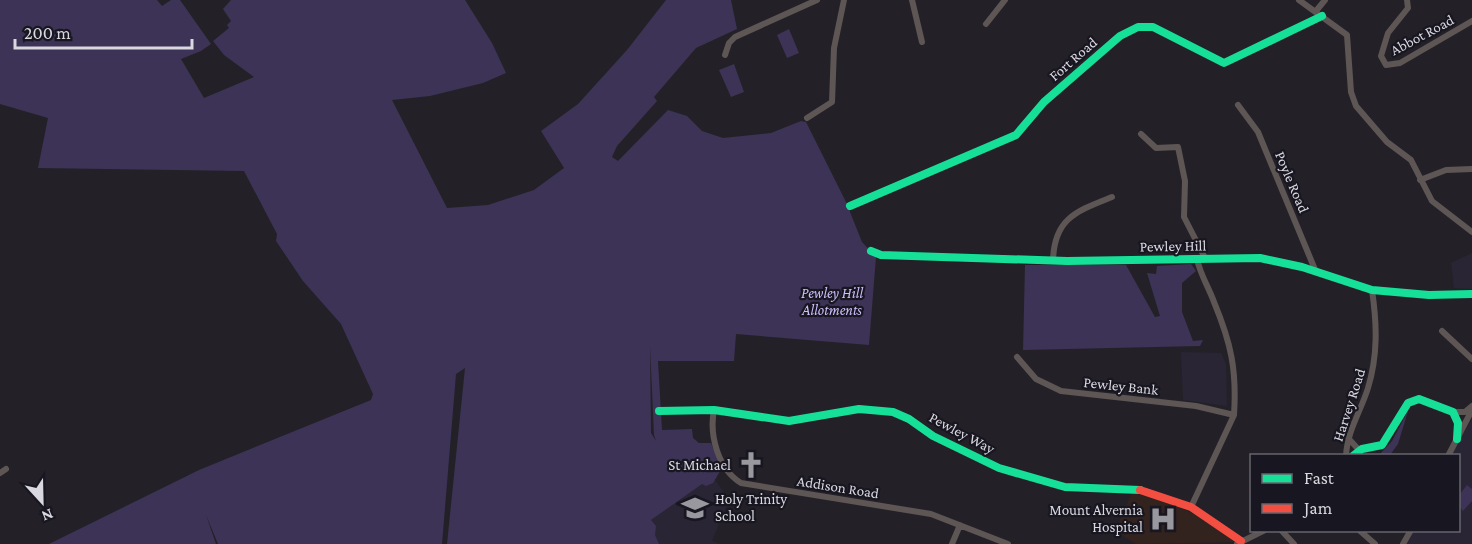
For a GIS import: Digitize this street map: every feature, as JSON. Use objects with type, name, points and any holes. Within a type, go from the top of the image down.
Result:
[{"type":"street","points":[[725,55],[729,43],[735,38],[817,0]]},
{"type":"street","points":[[807,118],[832,102],[834,48],[844,0]]},
{"type":"street","points":[[912,0],[922,42]]},
{"type":"street","points":[[986,24],[1005,0]]},
{"type":"street","points":[[1299,0],[1347,35],[1352,92],[1356,106],[1387,142],[1411,160],[1432,201],[1472,232]]},
{"type":"street","points":[[1319,13],[1325,0]]},
{"type":"street","name":"Abbot Road","points":[[1407,0],[1408,8],[1384,42],[1380,56],[1386,65],[1400,63],[1472,21]]},
{"type":"street","name":"Fort Road","points":[[850,206],[1016,135],[1043,102],[1120,36],[1138,27],[1154,27],[1224,63],[1319,13]]},
{"type":"street","name":"Poyle Road","points":[[1238,105],[1258,132],[1316,272]]},
{"type":"street","points":[[1141,134],[1156,148],[1178,147],[1185,181],[1184,217],[1201,259],[1233,358],[1234,415],[1191,507]]},
{"type":"street","points":[[1420,180],[1446,170],[1472,169]]},
{"type":"street","points":[[1053,261],[1059,230],[1074,212],[1112,197]]},
{"type":"street","name":"Pewley Hill","points":[[871,251],[881,255],[1053,261],[1260,258],[1316,272],[1372,290],[1471,296]]},
{"type":"street","name":"Harvey Road","points":[[1346,454],[1348,438],[1367,390],[1377,345],[1372,290]]},
{"type":"street","points":[[1442,331],[1472,359]]},
{"type":"street","name":"Pewley Bank","points":[[1017,357],[1036,379],[1061,391],[1196,406],[1234,415]]},
{"type":"street","points":[[1348,438],[1356,453],[1376,448],[1384,443],[1403,410],[1412,401],[1422,400],[1453,412],[1465,412],[1472,408]]},
{"type":"street","points":[[1449,454],[1472,408]]},
{"type":"street","name":"Pewley Way","points":[[659,411],[714,410],[789,422],[859,409],[892,412],[957,448],[1025,477],[1065,487],[1147,490],[1191,507],[1239,543]]},
{"type":"street","name":"Addison Road","points":[[714,410],[711,430],[718,451],[728,472],[741,483],[931,514],[1008,544]]},
{"type":"street","points":[[1453,412],[1458,423],[1457,439]]},
{"type":"street","points":[[952,544],[960,525]]},
{"type":"street","points":[[1239,543],[1263,532]]},
{"type":"street","points":[[1282,532],[1294,544]]},
{"type":"street","points":[[1360,532],[1375,544]]},
{"type":"shaded area","points":[[1472,253],[1472,289],[1454,288],[1451,263]]},
{"type":"shaded area","points":[[1181,352],[1221,353],[1226,364],[1227,406],[1183,400]]},
{"type":"shaded area","points":[[1472,419],[1472,544],[1406,544],[1412,532],[1460,532],[1460,454],[1452,454]]},
{"type":"shaded area","name":"Holy Trinity School","points":[[710,472],[729,500],[712,541],[720,544],[622,544]]},
{"type":"shaded area","name":"Mount Alvernia Hospital","points":[[1132,493],[1160,500],[1202,517],[1235,542],[1136,544],[1115,531]]},
{"type":"green space","name":"Pewley Hill Allotments","points":[[0,0],[157,0],[162,6],[171,0],[180,0],[211,44],[181,59],[204,98],[254,77],[224,55],[213,41],[229,28],[227,25],[231,21],[223,9],[231,0],[465,0],[492,43],[506,73],[483,83],[430,96],[392,100],[447,208],[488,205],[534,190],[564,168],[541,131],[578,104],[627,50],[666,0],[731,0],[737,29],[696,48],[654,97],[657,101],[617,146],[612,157],[618,161],[668,110],[687,116],[702,131],[723,138],[771,133],[801,121],[806,122],[846,202],[862,242],[876,257],[869,345],[736,334],[734,361],[658,361],[662,430],[692,429],[693,438],[699,443],[711,443],[722,468],[713,483],[706,486],[702,484],[651,520],[656,526],[655,535],[659,544],[447,544],[465,368],[456,374],[442,544],[218,544],[206,515],[216,544],[49,544],[199,470],[371,400],[373,394],[341,324],[303,281],[276,241],[277,234],[244,171],[38,168],[48,118],[0,104]],"holes":[[[650,346],[656,441],[651,433]]]},
{"type":"green space","points":[[789,29],[799,53],[787,58],[777,35]]},
{"type":"green space","points":[[734,64],[744,92],[731,97],[719,70]]},
{"type":"green space","points":[[1191,264],[1196,271],[1182,283],[1182,312],[1193,341],[1203,340],[1200,346],[1023,350],[1025,265],[1126,265],[1155,317],[1160,316],[1147,273],[1156,274],[1157,266]]},
{"type":"green space","points":[[1408,411],[1398,444],[1391,454],[1380,454],[1392,441]]},
{"type":"green space","points":[[1467,485],[1472,489],[1472,501],[1463,511],[1460,507],[1460,494]]},
{"type":"traffic: fast","points":[[850,206],[1016,135],[1044,102],[1120,36],[1138,27],[1153,27],[1224,63],[1322,16]]},
{"type":"traffic: fast","points":[[871,251],[881,255],[1067,261],[1260,258],[1302,267],[1372,290],[1429,295],[1472,294]]},
{"type":"traffic: fast","points":[[1356,454],[1362,449],[1382,445],[1408,403],[1419,399],[1453,412],[1458,423],[1457,439]]},
{"type":"traffic: fast","points":[[659,411],[714,410],[789,421],[859,409],[893,412],[909,419],[933,436],[999,468],[1065,487],[1140,490]]},
{"type":"traffic: jam","points":[[1140,490],[1191,507],[1241,541]]},
{"type":"place","name":"St Michael","points":[[751,465]]},
{"type":"place","name":"Holy Trinity School","points":[[695,508]]},
{"type":"place","name":"Mount Alvernia Hospital","points":[[1163,519]]}]
